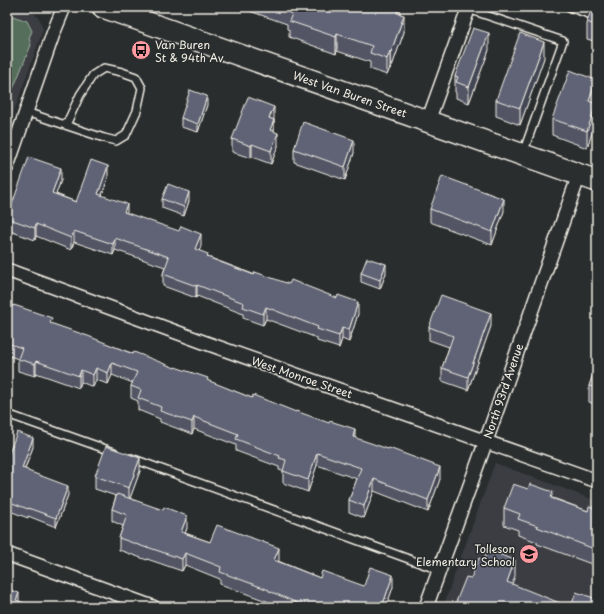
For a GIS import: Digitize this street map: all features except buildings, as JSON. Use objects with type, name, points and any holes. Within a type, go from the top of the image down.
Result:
[{"type":"main road","name":"West Van Buren Street","points":[[103,7],[588,178]]},
{"type":"street","points":[[7,167],[53,34],[64,7]]},
{"type":"street","points":[[428,121],[468,8]]},
{"type":"street","name":"North 93rd Avenue","points":[[426,607],[572,196],[588,178]]},
{"type":"street","name":"West Monroe Street","points":[[7,270],[206,343],[597,481]]},
{"type":"street","points":[[7,554],[154,607]]},
{"type":"lane","points":[[569,7],[597,17]]},
{"type":"lane","points":[[468,8],[563,41],[522,155]]},
{"type":"lane","points":[[26,112],[104,138],[116,141],[126,135],[137,111],[142,88],[136,77],[104,68],[93,75],[80,95],[66,125]]},
{"type":"lane","points":[[7,414],[119,454]]},
{"type":"lane","points":[[126,457],[439,570]]},
{"type":"shaded area","points":[[7,7],[20,7],[34,13],[40,20],[43,30],[7,131]]},
{"type":"shaded area","name":"Tolleson Elementary School","points":[[495,463],[597,501],[597,607],[443,607]]},
{"type":"green space","points":[[7,14],[27,21],[32,31],[29,38],[31,45],[13,89],[7,87]]},
{"type":"place","name":"Van Buren St & 94th Av","points":[[141,50]]},
{"type":"place","name":"Tolleson Elementary School","points":[[529,554]]}]
